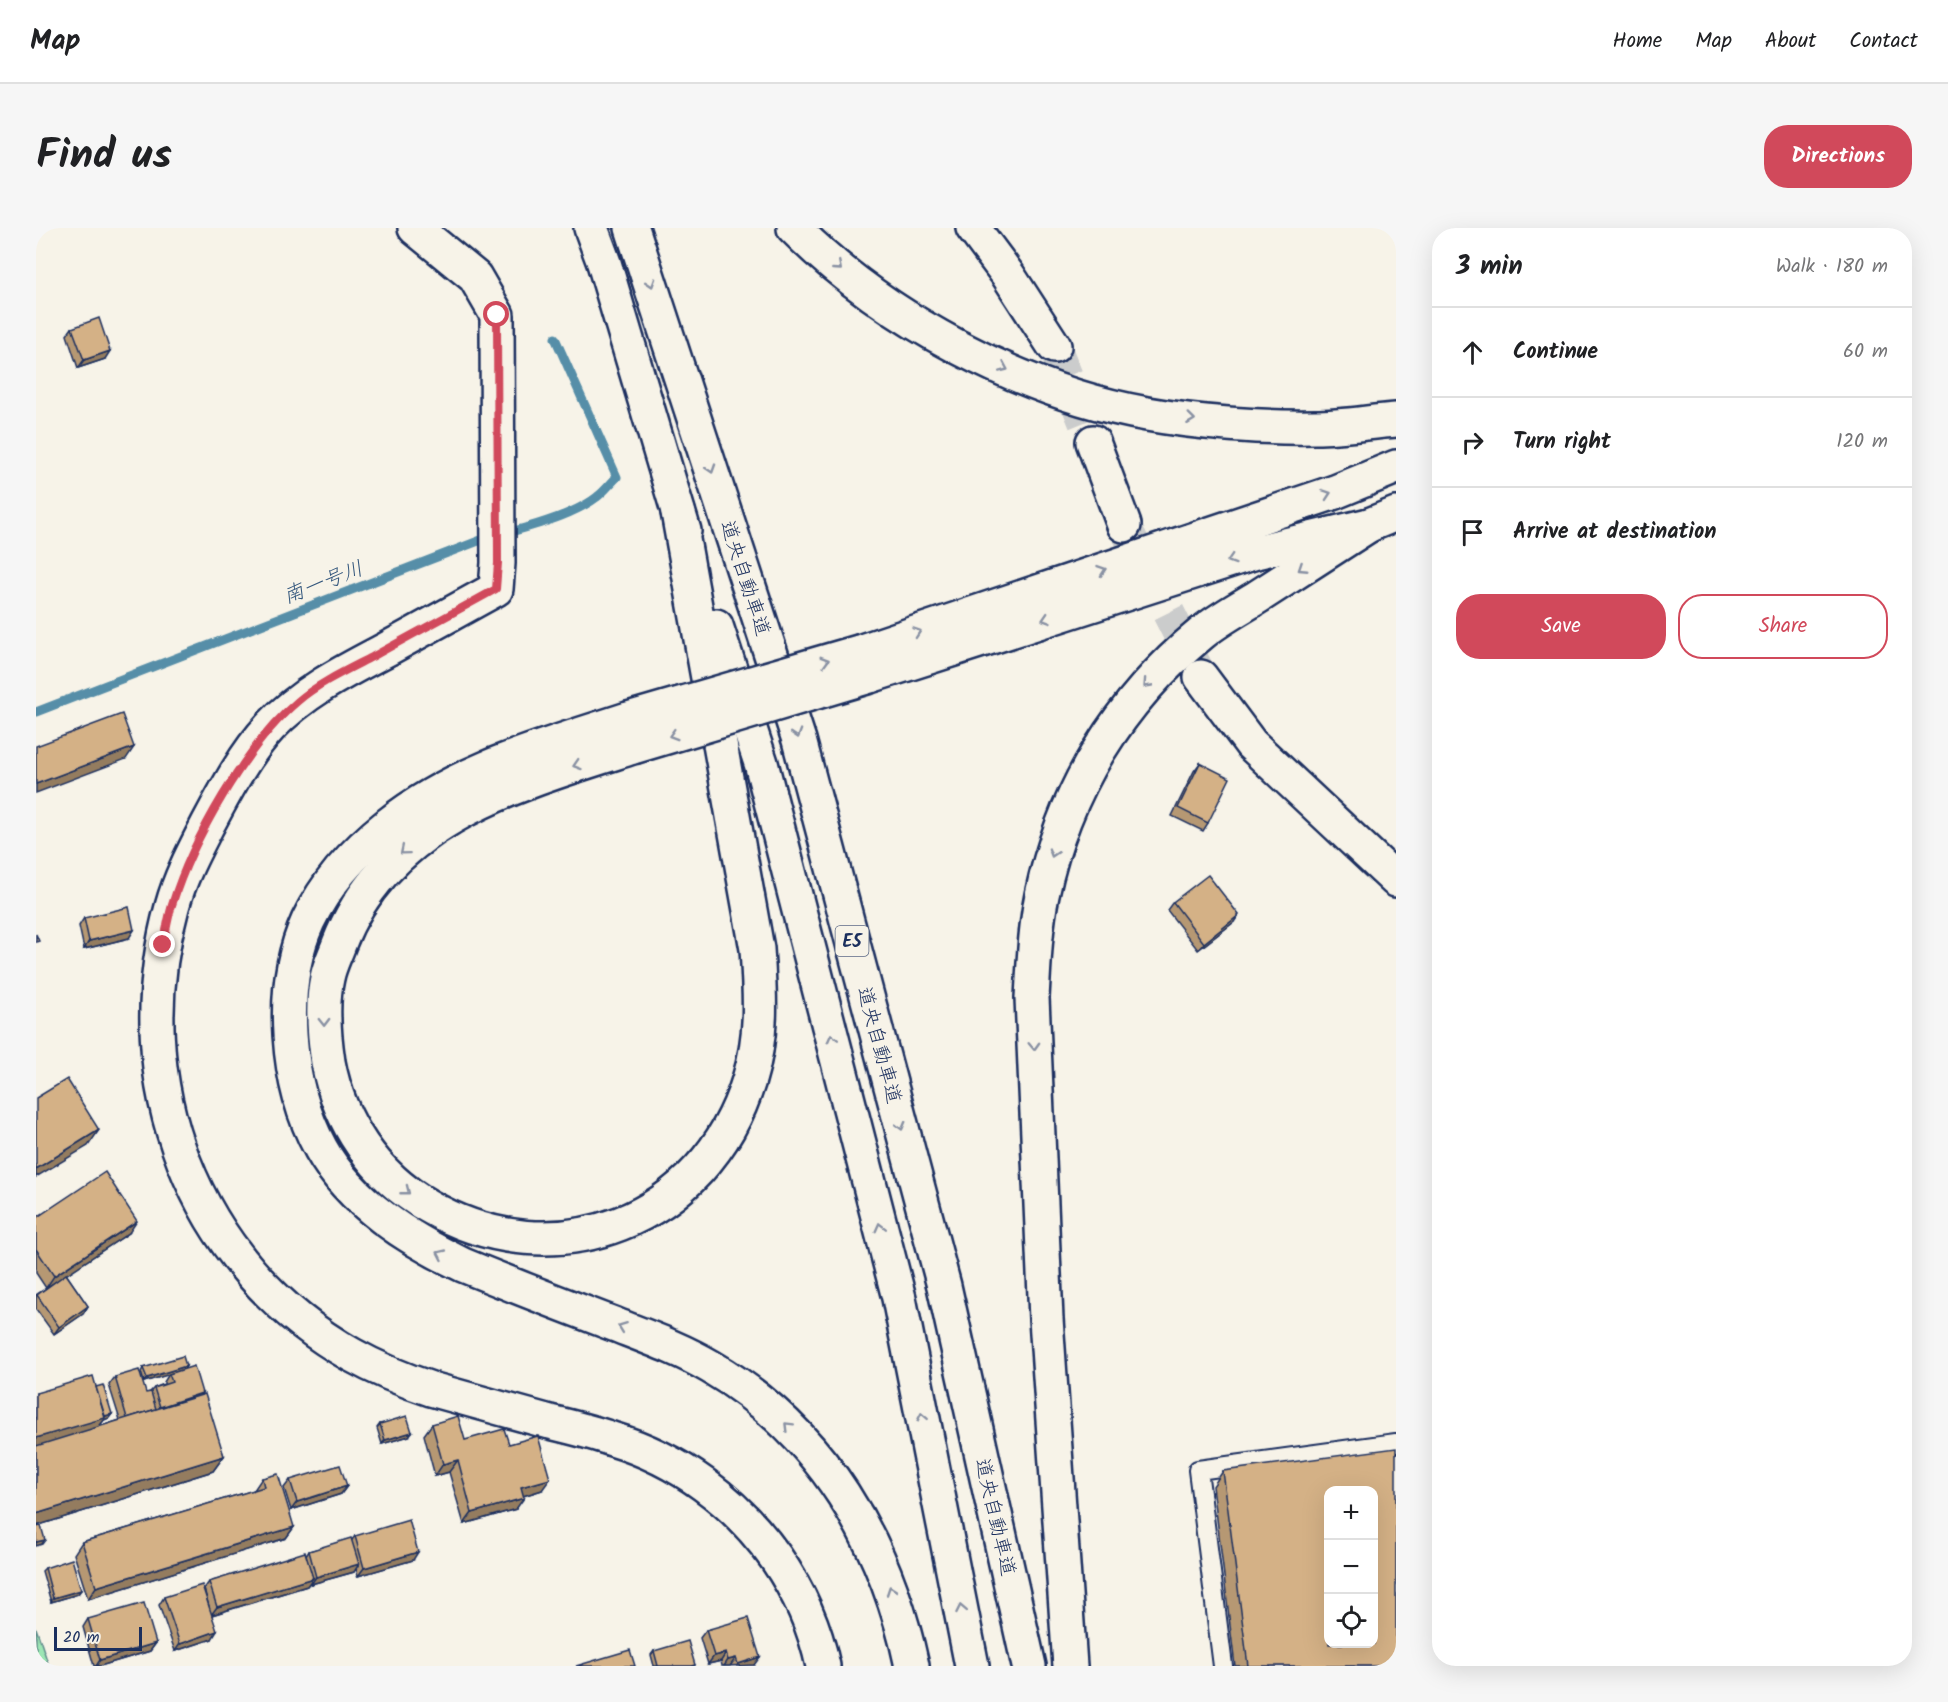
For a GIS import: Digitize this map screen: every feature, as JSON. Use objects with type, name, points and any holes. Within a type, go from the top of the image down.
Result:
[{"type":"main road","points":[[415,228],[475,277],[497,315],[498,563],[496,589],[335,677],[299,700],[269,728],[223,795],[183,876],[172,905],[163,945],[156,1030],[159,1071],[177,1146],[207,1212],[231,1249],[279,1302],[329,1340],[377,1368],[414,1383],[614,1439],[645,1451],[681,1469],[712,1490],[750,1524],[789,1577],[806,1612],[823,1666]]},
{"type":"main road","name":"E5","points":[[591,228],[608,274],[678,512],[761,763],[896,1287],[972,1666]]},
{"type":"main road","name":"道央自動車道","points":[[632,228],[799,740],[944,1286],[1029,1666]]},
{"type":"main road","points":[[794,228],[844,273],[933,333],[983,359],[1034,381],[1086,399],[1147,414],[1258,425],[1315,427],[1396,420]]},
{"type":"main road","points":[[973,228],[1008,275],[1054,346]]},
{"type":"main road","points":[[1093,442],[1124,525]]},
{"type":"main road","points":[[866,663],[1335,492],[1396,467]]},
{"type":"main road","points":[[631,733],[462,811],[403,850],[381,872],[362,898],[345,927],[327,978],[324,1023],[326,1049],[336,1092],[350,1127],[368,1154],[407,1193],[428,1206],[474,1227],[543,1238],[575,1236],[605,1229],[656,1207],[693,1177],[712,1155],[729,1127],[748,1083],[759,1035],[761,1005],[757,949],[678,512]]},
{"type":"main road","points":[[912,1666],[905,1632],[892,1592],[864,1527],[818,1460],[789,1426],[750,1392],[709,1366],[661,1342],[463,1265],[432,1250],[397,1229],[356,1193],[338,1173],[322,1150],[309,1125],[301,1099],[289,1029],[294,967],[308,922],[332,881],[360,849],[389,824],[433,795],[508,758],[631,733],[866,663],[1256,552],[1383,519]]},
{"type":"main road","points":[[1070,1666],[1046,1319],[1032,999],[1037,928],[1051,857],[1075,794],[1106,736],[1126,707],[1161,669],[1203,632],[1383,519]]},
{"type":"main road","points":[[1201,677],[1251,744],[1396,880]]},
{"type":"lane","points":[[1223,1666],[1198,1470],[1396,1443]]},
{"type":"green space","points":[[36,1628],[49,1666],[36,1666]]},
{"type":"building","points":[[99,318],[110,351],[84,360],[72,328]]},
{"type":"building","points":[[122,714],[134,747],[36,784],[36,746]]},
{"type":"building","points":[[1200,763],[1230,778],[1208,823],[1178,808]]},
{"type":"building","points":[[1208,875],[1239,915],[1204,943],[1173,902]]},
{"type":"building","points":[[129,907],[134,930],[89,941],[84,918]]},
{"type":"building","points":[[67,1079],[99,1130],[36,1169],[36,1098]]},
{"type":"building","points":[[105,1172],[137,1221],[54,1276],[36,1249],[36,1218]]},
{"type":"building","points":[[66,1274],[88,1306],[59,1327],[37,1295]]},
{"type":"building","points":[[183,1356],[186,1366],[147,1378],[143,1368]]},
{"type":"building","points":[[194,1366],[202,1393],[160,1407],[154,1388],[172,1382],[169,1374]]},
{"type":"building","points":[[139,1370],[146,1393],[151,1392],[156,1409],[127,1418],[115,1377]]},
{"type":"building","points":[[93,1376],[105,1418],[36,1438],[36,1393]]},
{"type":"building","points":[[103,1385],[112,1414],[105,1416],[96,1387]]},
{"type":"building","points":[[205,1394],[224,1456],[36,1514],[36,1446]]},
{"type":"building","points":[[407,1416],[412,1432],[385,1440],[380,1424]]},
{"type":"building","points":[[458,1416],[465,1440],[504,1429],[509,1444],[538,1436],[550,1479],[521,1487],[524,1498],[472,1513],[458,1460],[443,1464],[432,1424]]},
{"type":"building","points":[[1396,1448],[1396,1666],[1248,1666],[1223,1471]]},
{"type":"building","points":[[340,1465],[347,1486],[297,1502],[290,1480]]},
{"type":"building","points":[[278,1474],[294,1527],[96,1587],[82,1542],[264,1487],[262,1478]]},
{"type":"building","points":[[409,1520],[418,1552],[364,1568],[355,1536]]},
{"type":"building","points":[[41,1526],[45,1540],[36,1542],[36,1527]]},
{"type":"building","points":[[351,1538],[359,1564],[316,1577],[309,1551]]},
{"type":"building","points":[[305,1552],[313,1578],[217,1607],[209,1582]]},
{"type":"building","points":[[72,1559],[81,1590],[53,1598],[45,1568]]},
{"type":"building","points":[[202,1585],[217,1631],[180,1644],[164,1597]]},
{"type":"building","points":[[144,1603],[156,1643],[100,1660],[88,1619]]},
{"type":"building","points":[[748,1618],[760,1657],[738,1664],[736,1658],[728,1660],[726,1653],[714,1656],[706,1630]]},
{"type":"building","points":[[688,1641],[695,1665],[658,1666],[654,1651]]},
{"type":"building","points":[[630,1650],[635,1666],[576,1666]]},
{"type":"waterway","name":"南一号川","points":[[36,712],[481,540],[526,528],[586,505],[617,477],[555,338]]},
{"type":"tunnel","points":[[1054,346],[1093,442]]},
{"type":"tunnel","points":[[1124,525],[1199,673]]},
{"type":"route","points":[[163,945],[172,905],[200,838],[223,795],[269,728],[299,700],[335,677],[496,589],[498,563],[497,315]]}]
